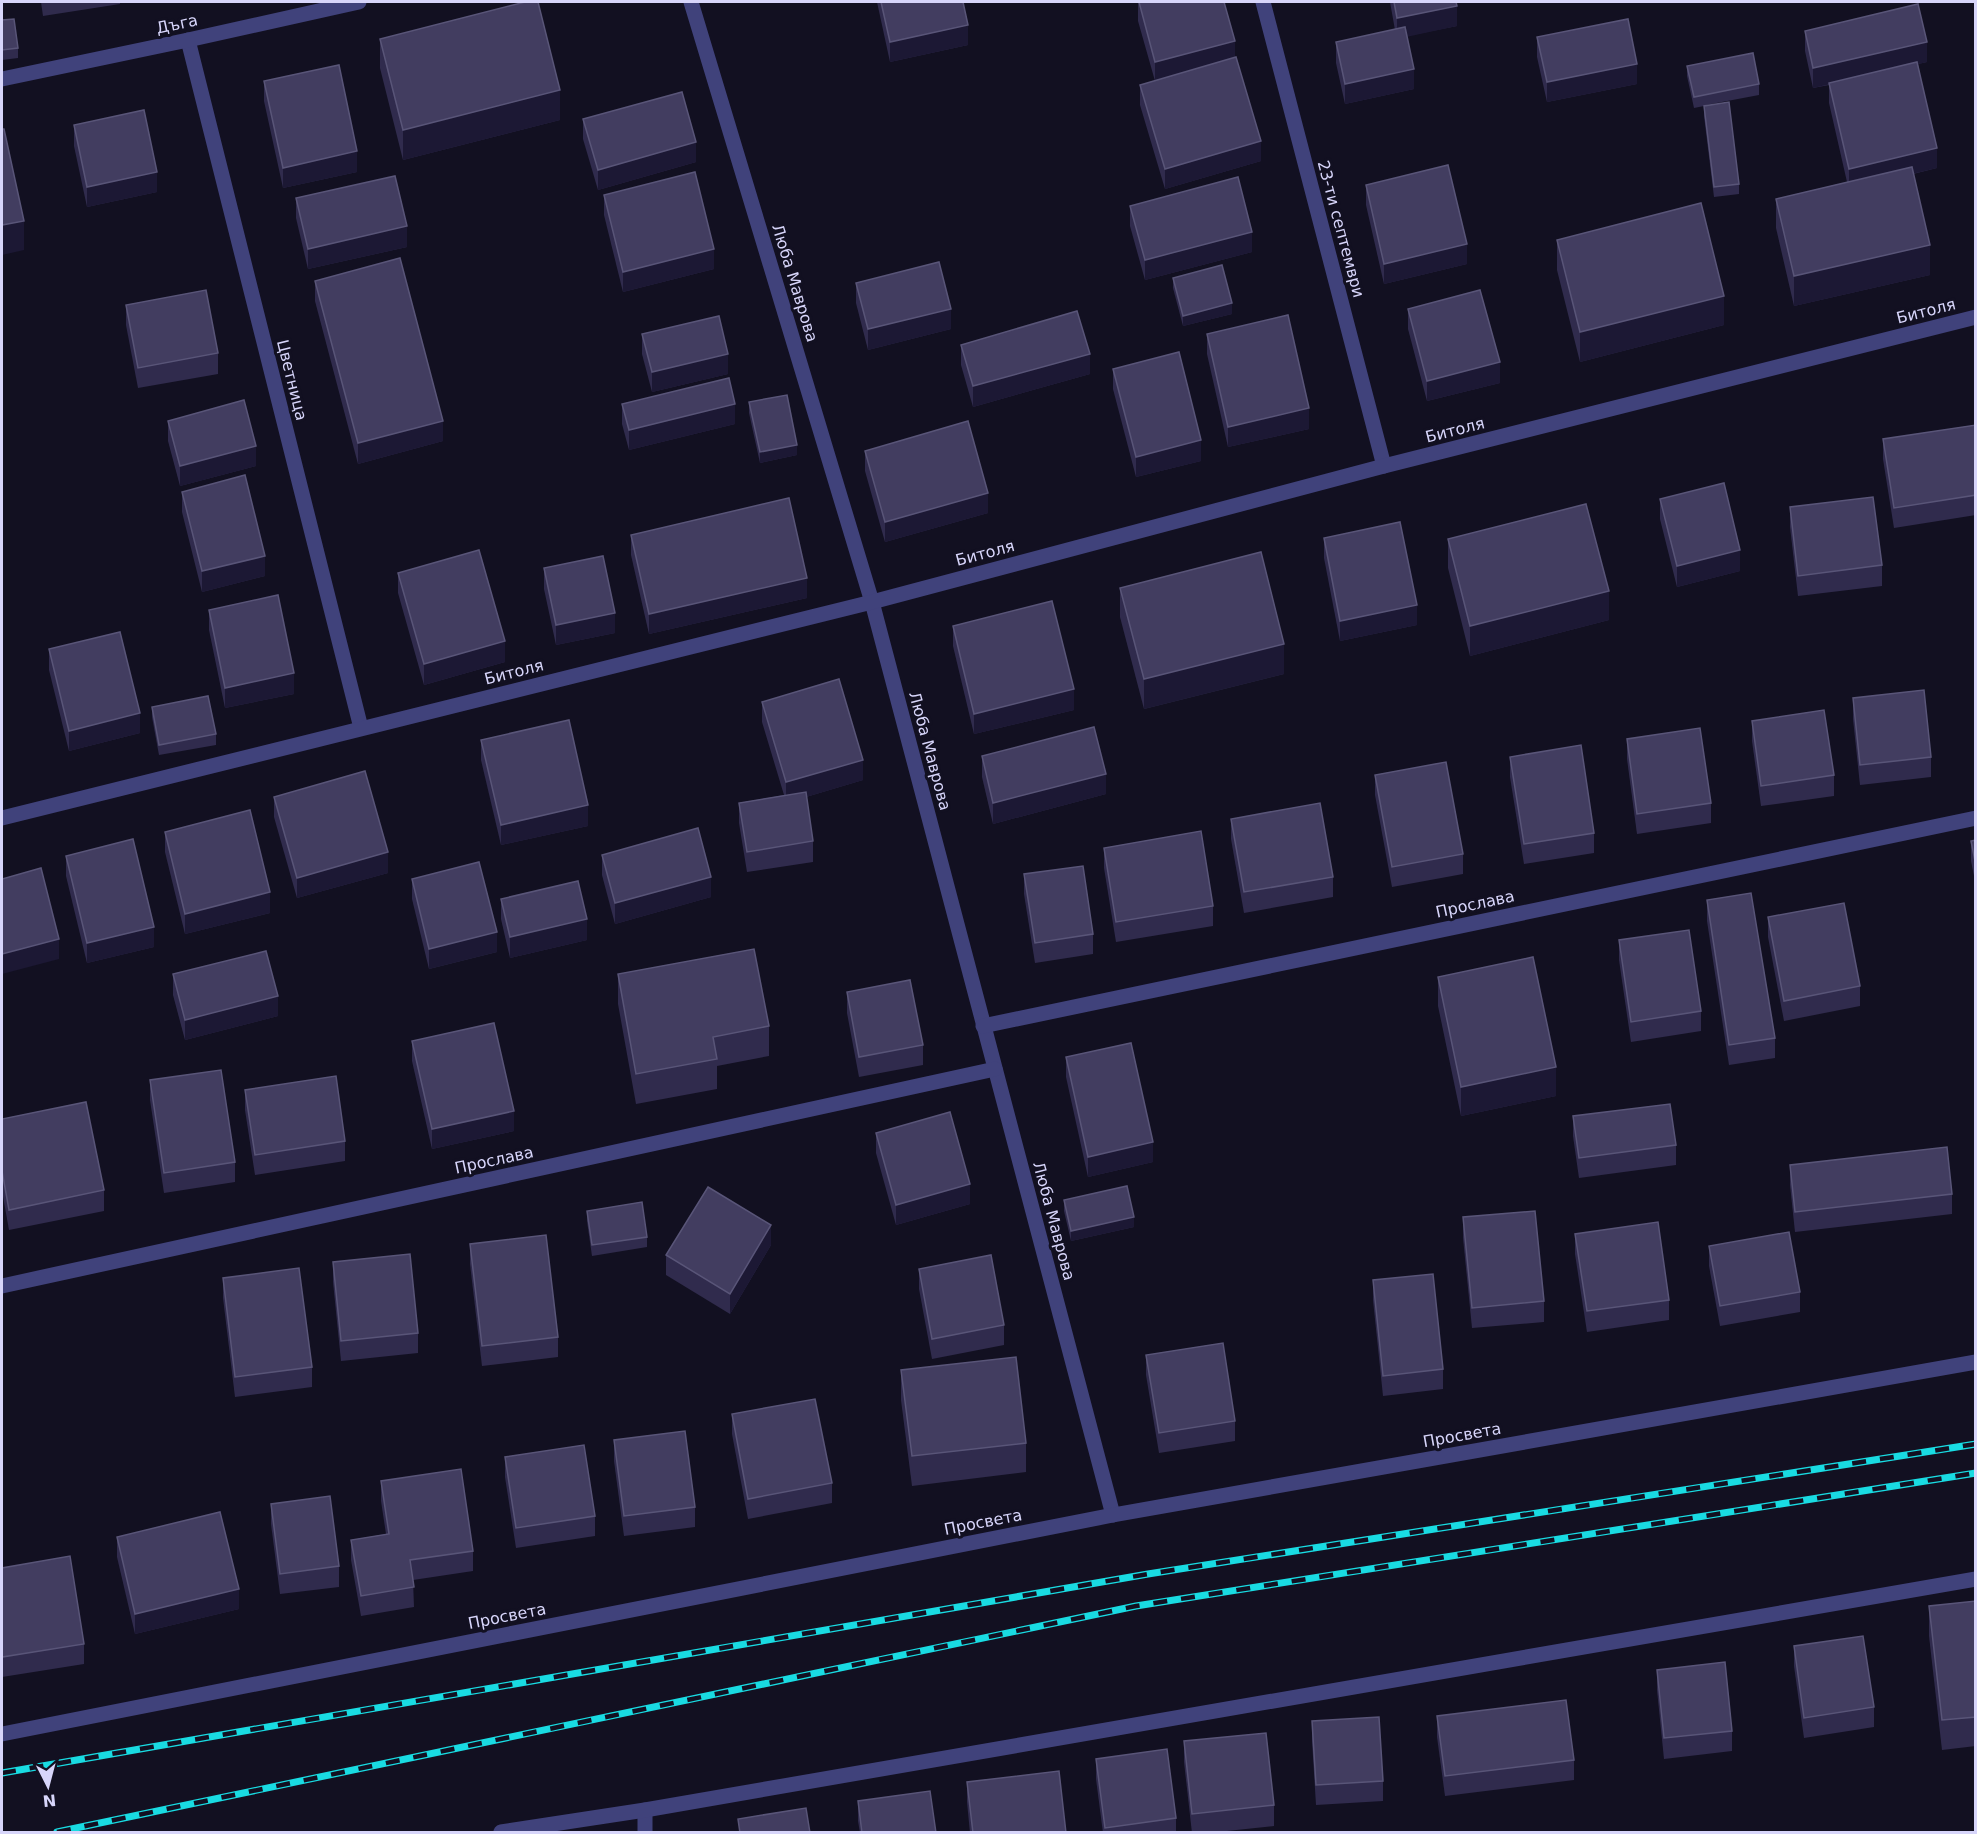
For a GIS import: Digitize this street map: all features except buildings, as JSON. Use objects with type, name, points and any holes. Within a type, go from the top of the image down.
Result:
[{"type":"street","name":"Дъга","points":[[2,79],[359,2]]},
{"type":"street","name":"Люба Маврова","points":[[691,2],[872,602],[1113,1515]]},
{"type":"street","name":"23-ти септември","points":[[1263,2],[1384,466]]},
{"type":"street","name":"Цветница","points":[[188,40],[361,728]]},
{"type":"street","name":"Битоля","points":[[2,818],[872,602],[1384,466],[1976,317]]},
{"type":"street","name":"Прослава","points":[[983,1026],[1976,818]]},
{"type":"street","name":"Прослава","points":[[2,1286],[995,1069]]},
{"type":"street","name":"Просвета","points":[[2,1734],[1113,1515],[1976,1362]]},
{"type":"street","points":[[501,1833],[1976,1579]]},
{"type":"street","points":[[645,1810],[645,1833]]},
{"type":"railway","points":[[2,1773],[1148,1574],[1976,1444]]},
{"type":"railway","points":[[57,1832],[1136,1606],[1976,1473]]}]
